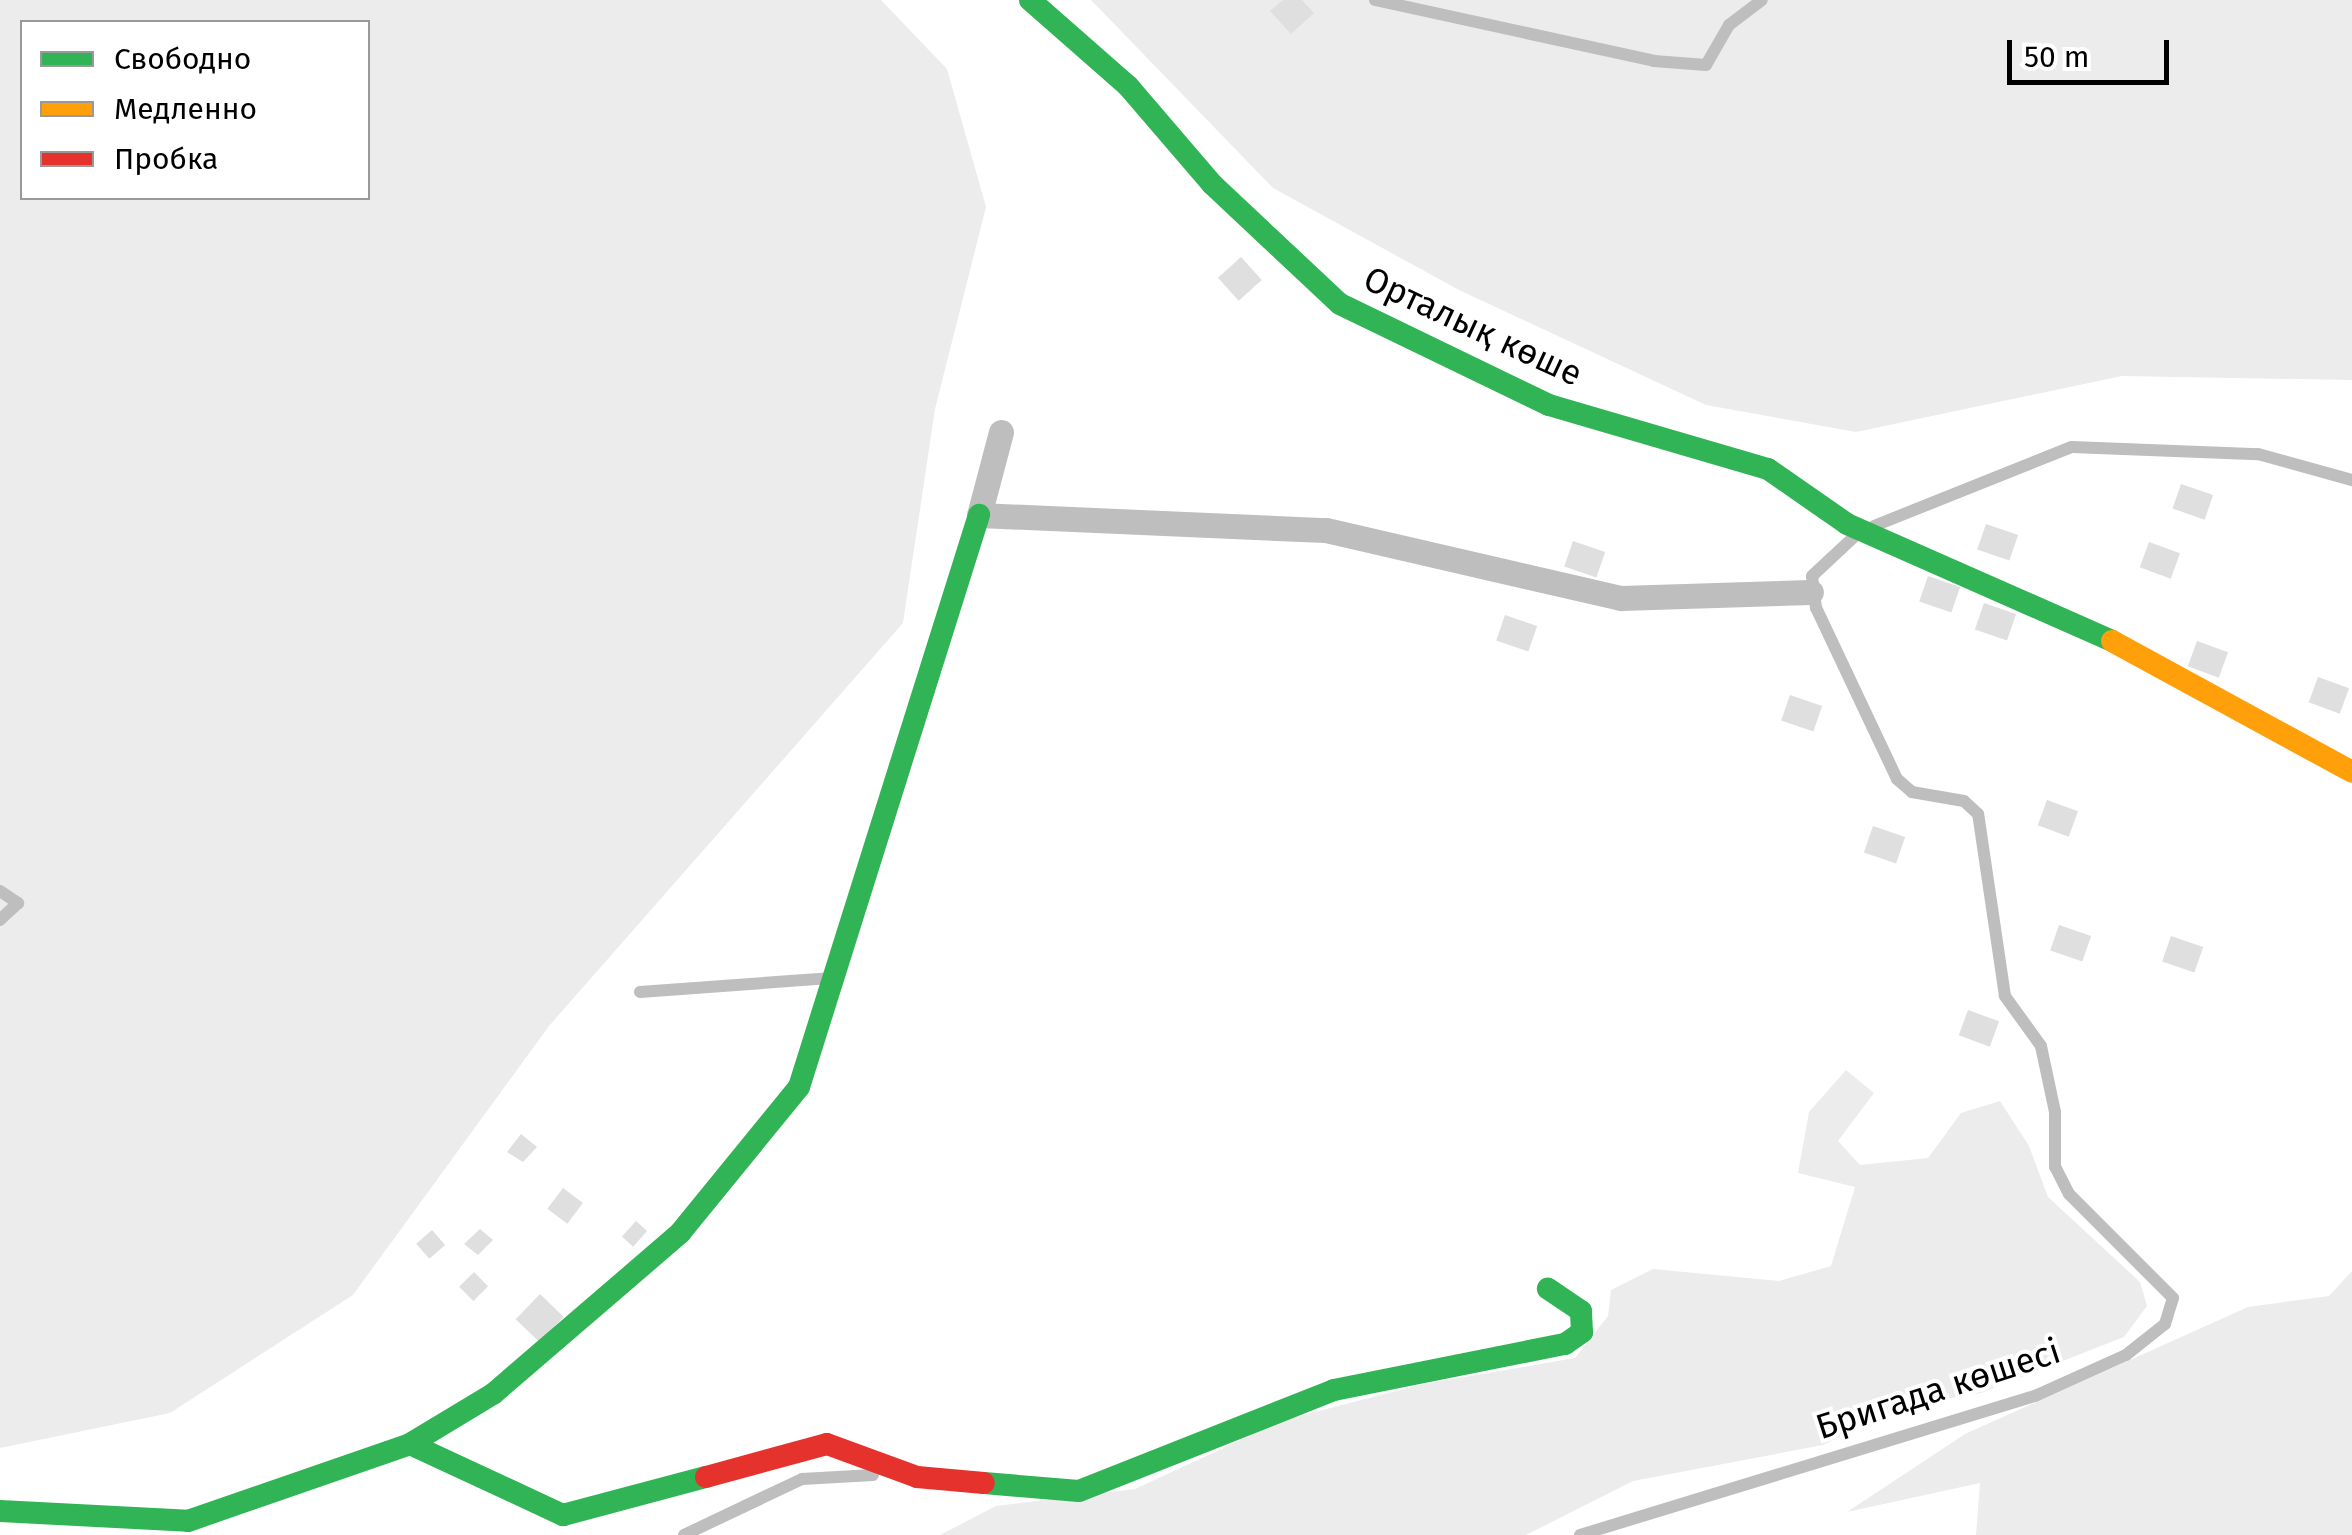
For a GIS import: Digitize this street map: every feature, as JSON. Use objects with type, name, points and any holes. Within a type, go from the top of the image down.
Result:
[{"type":"street","name":"Орталық көше","points":[[1030,0],[1128,86],[1212,184],[1340,304],[1549,405],[1768,469],[1864,530],[2078,622],[2352,772]]},
{"type":"street","points":[[0,1511],[188,1521],[410,1444],[493,1394],[680,1232],[799,1087],[979,515],[1000,432]]},
{"type":"street","points":[[979,515],[1326,530],[1621,598],[1811,592]]},
{"type":"street","points":[[410,1444],[563,1515],[827,1444],[917,1477],[1079,1492],[1334,1390],[1565,1344],[1582,1332],[1581,1311],[1548,1289]]},
{"type":"lane","points":[[1376,0],[1654,61],[1706,66],[1729,25],[1762,0]]},
{"type":"lane","points":[[1811,592],[1822,560],[1864,530],[2072,447],[2258,454],[2352,480]]},
{"type":"lane","name":"Бригада көшесі","points":[[1580,1535],[2035,1396],[2126,1355],[2165,1324],[2173,1298],[2069,1194],[2055,1167],[2055,1112],[2041,1046],[2005,996],[1978,814],[1964,800],[1912,792],[1898,779],[1811,592]]},
{"type":"lane","points":[[0,891],[18,903],[0,920]]},
{"type":"lane","points":[[640,992],[834,978]]},
{"type":"lane","points":[[684,1535],[802,1478],[917,1477]]},
{"type":"shaded area","points":[[0,0],[881,0],[947,69],[986,207],[935,409],[903,623],[549,1026],[353,1295],[170,1413],[0,1448]]},
{"type":"shaded area","points":[[1091,0],[2352,0],[2352,380],[2122,376],[1856,432],[1706,405],[1459,290],[1273,188]]},
{"type":"shaded area","points":[[1846,1070],[1874,1093],[1838,1141],[1860,1165],[1928,1158],[1961,1113],[2000,1101],[2029,1146],[2048,1197],[2140,1282],[2147,1306],[2124,1337],[1981,1393],[1904,1406],[1823,1445],[1633,1481],[1526,1535],[940,1535],[996,1506],[1135,1489],[1284,1420],[1423,1384],[1575,1358],[1608,1316],[1611,1290],[1653,1269],[1779,1281],[1831,1266],[1855,1187],[1798,1173],[1809,1112]]},
{"type":"shaded area","points":[[2352,1271],[2352,1535],[1976,1535],[1980,1483],[1847,1512],[1965,1434],[2248,1307],[2329,1296]]},
{"type":"building","points":[[1283,0],[1302,0],[1314,13],[1291,34],[1270,11]]},
{"type":"building","points":[[1241,257],[1262,280],[1239,301],[1218,278]]},
{"type":"building","points":[[2181,484],[2213,495],[2205,520],[2173,509]]},
{"type":"building","points":[[1986,524],[2018,535],[2009,561],[1977,550]]},
{"type":"building","points":[[1573,541],[1605,552],[1596,578],[1564,567]]},
{"type":"building","points":[[2149,542],[2180,553],[2171,579],[2140,567]]},
{"type":"building","points":[[1928,576],[1960,587],[1951,613],[1919,602]]},
{"type":"building","points":[[1984,603],[2016,614],[2007,641],[1975,629]]},
{"type":"building","points":[[1505,615],[1537,626],[1528,652],[1496,641]]},
{"type":"building","points":[[2197,641],[2228,652],[2219,678],[2188,666]]},
{"type":"building","points":[[2318,677],[2349,688],[2340,714],[2309,702]]},
{"type":"building","points":[[1790,695],[1822,706],[1813,732],[1781,721]]},
{"type":"building","points":[[2047,800],[2078,811],[2069,837],[2038,825]]},
{"type":"building","points":[[1873,826],[1905,837],[1896,864],[1864,852]]},
{"type":"building","points":[[2059,925],[2091,936],[2082,962],[2050,951]]},
{"type":"building","points":[[2171,936],[2203,947],[2194,973],[2162,962]]},
{"type":"building","points":[[1968,1010],[1999,1021],[1990,1047],[1959,1035]]},
{"type":"building","points":[[521,1134],[537,1147],[523,1162],[507,1152]]},
{"type":"building","points":[[563,1188],[583,1203],[567,1224],[547,1209]]},
{"type":"building","points":[[636,1221],[647,1231],[633,1247],[622,1237]]},
{"type":"building","points":[[480,1229],[493,1240],[478,1255],[464,1244]]},
{"type":"building","points":[[432,1230],[445,1245],[429,1259],[416,1244]]},
{"type":"building","points":[[474,1272],[488,1286],[473,1301],[459,1287]]},
{"type":"building","points":[[540,1294],[564,1317],[539,1342],[516,1319]]},
{"type":"traffic: fast","points":[[1030,0],[1128,86],[1212,184],[1340,304],[1549,405],[1768,469],[1847,524],[2112,641]]},
{"type":"traffic: fast","points":[[410,1444],[493,1394],[680,1233],[799,1087],[979,515]]},
{"type":"traffic: fast","points":[[984,1483],[1079,1491],[1334,1390],[1565,1344],[1582,1332],[1581,1311],[1548,1289]]},
{"type":"traffic: fast","points":[[0,1511],[188,1521],[410,1444],[563,1515],[706,1477]]},
{"type":"traffic: slow","points":[[2112,641],[2352,772]]},
{"type":"traffic: jam","points":[[706,1477],[827,1444],[917,1477],[984,1483]]}]
